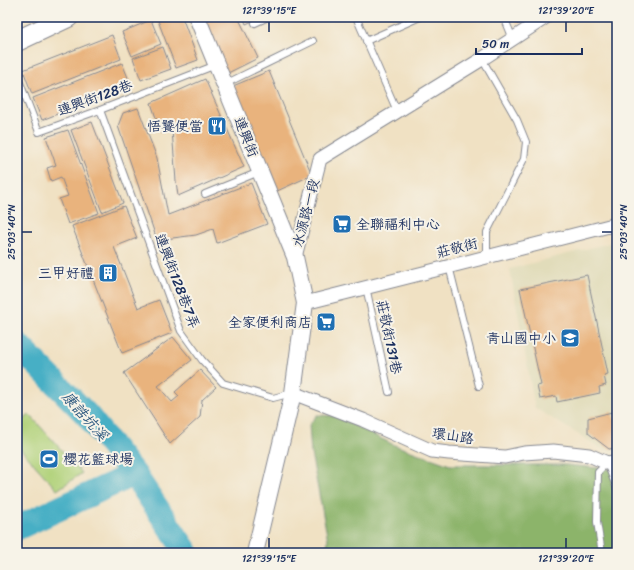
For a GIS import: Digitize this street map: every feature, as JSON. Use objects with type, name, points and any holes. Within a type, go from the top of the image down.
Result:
[{"type":"main road","points":[[17,41],[68,17]]},
{"type":"street","name":"連興街","points":[[197,17],[296,257]]},
{"type":"street","name":"水源路一段","points":[[256,553],[293,393],[305,303],[296,257],[320,159],[482,59],[546,17]]},
{"type":"street","name":"莊敬街","points":[[305,303],[617,224]]},
{"type":"street","name":"環山路","points":[[293,393],[363,420],[432,451],[449,454],[505,457],[524,453],[553,451],[590,455],[612,462]]},
{"type":"lane","points":[[255,22],[268,17]]},
{"type":"lane","points":[[356,17],[397,111]]},
{"type":"lane","points":[[366,41],[420,17]]},
{"type":"lane","points":[[504,17],[513,39]]},
{"type":"lane","points":[[225,84],[313,41]]},
{"type":"lane","points":[[482,59],[518,120],[526,142],[524,159],[487,232],[487,257]]},
{"type":"lane","name":"連興街128巷","points":[[17,75],[39,132],[216,65]]},
{"type":"lane","name":"連興街128巷7弄","points":[[100,110],[180,331],[202,360],[224,383],[273,398],[293,393]]},
{"type":"lane","points":[[205,194],[260,171]]},
{"type":"lane","points":[[449,266],[480,386]]},
{"type":"lane","name":"莊敬街131巷","points":[[366,287],[389,392]]},
{"type":"lane","points":[[602,553],[597,522],[598,472],[612,462],[617,489]]},
{"type":"shaded area","name":"青山國中小","points":[[617,241],[617,452],[604,450],[535,408],[510,269]]},
{"type":"green space","name":"櫻花籃球場","points":[[30,415],[82,473],[57,490],[17,445],[17,423]]},
{"type":"green space","points":[[317,415],[335,416],[394,445],[450,465],[566,465],[617,470],[617,553],[326,553],[328,540],[311,453],[309,425]]},
{"type":"building","points":[[182,17],[198,60],[176,68],[157,18]]},
{"type":"building","points":[[201,17],[238,17],[258,58],[226,74]]},
{"type":"building","points":[[243,17],[261,17],[246,24]]},
{"type":"building","points":[[514,17],[526,17],[527,21],[517,24]]},
{"type":"building","points":[[151,20],[161,44],[132,56],[122,32]]},
{"type":"building","points":[[112,35],[121,59],[32,94],[23,70]]},
{"type":"building","points":[[163,47],[171,69],[141,80],[133,58]]},
{"type":"building","points":[[122,63],[131,85],[42,120],[33,98]]},
{"type":"building","points":[[269,71],[312,175],[275,192],[233,86]]},
{"type":"building","points":[[205,79],[244,167],[178,196],[172,130],[161,133],[151,103]]},
{"type":"building","points":[[138,108],[157,158],[168,215],[251,183],[267,224],[217,243],[213,229],[196,235],[157,240],[118,126],[123,113]]},
{"type":"building","points":[[92,122],[123,203],[102,212],[71,130]]},
{"type":"building","points":[[68,130],[99,213],[68,224],[59,199],[68,196],[61,177],[51,181],[47,168],[56,165],[46,137]]},
{"type":"building","name":"三甲好禮","points":[[124,206],[137,238],[114,247],[138,308],[159,300],[172,333],[122,353],[72,226]]},
{"type":"building","points":[[587,275],[608,374],[604,375],[606,385],[599,387],[600,393],[557,402],[556,396],[540,399],[537,386],[541,385],[520,289]]},
{"type":"building","points":[[173,337],[192,360],[158,386],[172,402],[179,396],[175,392],[200,370],[216,387],[202,400],[200,417],[170,444],[124,373]]},
{"type":"building","points":[[612,412],[613,419],[617,418],[617,448],[609,449],[588,433],[588,418]]},
{"type":"waterway","name":"康誥坑溪","points":[[17,344],[87,415],[134,474],[187,553]]},
{"type":"waterway","points":[[17,528],[134,474]]},
{"type":"place","name":"悟饕便當","points":[[217,126]]},
{"type":"place","name":"全聯福利中心","points":[[342,224]]},
{"type":"place","name":"三甲好禮","points":[[108,273]]},
{"type":"place","name":"全家便利商店","points":[[326,322]]},
{"type":"place","name":"青山國中小","points":[[570,338]]},
{"type":"place","name":"櫻花籃球場","points":[[49,459]]}]
